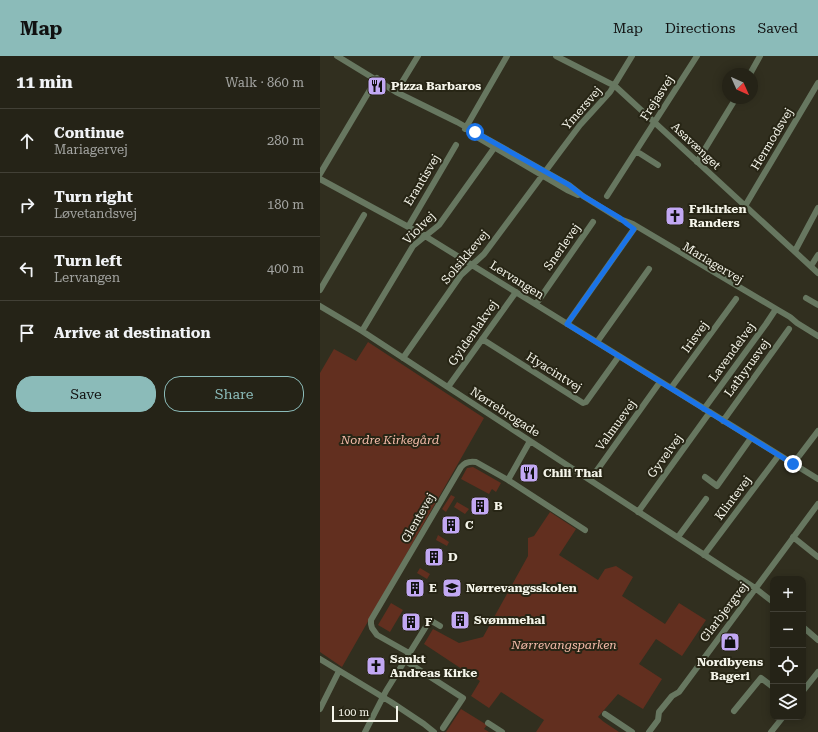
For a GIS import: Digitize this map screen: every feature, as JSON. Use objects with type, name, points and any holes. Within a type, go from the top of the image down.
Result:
[{"type":"street","name":"Mariagervej","points":[[337,56],[397,90],[409,99],[444,116],[455,125],[465,128],[543,173],[569,185],[583,196],[629,222],[818,336]]},
{"type":"street","name":"Mariagervej","points":[[344,56],[376,78]]},
{"type":"street","points":[[397,90],[418,56]]},
{"type":"street","points":[[465,128],[507,56]]},
{"type":"street","name":"Asavænget","points":[[556,56],[615,86],[818,273]]},
{"type":"street","name":"Ymersvej","points":[[543,173],[580,125],[615,86],[632,56]]},
{"type":"street","name":"Frejasvej","points":[[608,196],[697,56]]},
{"type":"street","points":[[753,68],[760,56]]},
{"type":"street","points":[[320,174],[376,78]]},
{"type":"street","name":"Hermodsvej","points":[[745,206],[818,83]]},
{"type":"street","points":[[697,162],[732,104]]},
{"type":"street","name":"Erantisvej","points":[[408,226],[456,144]]},
{"type":"street","name":"Violvej","points":[[362,331],[413,246],[439,225],[495,146]]},
{"type":"street","points":[[636,151],[658,165]]},
{"type":"street","name":"Solsikkevej","points":[[403,358],[461,275],[484,254],[543,173]]},
{"type":"street","name":"Lervangen","points":[[320,179],[426,236],[818,479]]},
{"type":"street","points":[[795,251],[818,208]]},
{"type":"street","points":[[320,290],[364,215]]},
{"type":"street","name":"Snerlevej","points":[[536,304],[593,222]]},
{"type":"street","points":[[567,324],[635,227]]},
{"type":"street","points":[[811,266],[818,255]]},
{"type":"street","points":[[597,342],[649,269]]},
{"type":"street","name":"Gyldenlakvej","points":[[448,387],[516,292]]},
{"type":"street","points":[[806,298],[818,305]]},
{"type":"street","name":"Irisvej","points":[[671,388],[736,299]]},
{"type":"street","name":"Nørrebrogade","points":[[320,307],[362,331],[756,588],[770,600]]},
{"type":"street","name":"Lavendelvej","points":[[704,408],[775,310]]},
{"type":"street","name":"Lathyrusvej","points":[[723,421],[789,329]]},
{"type":"street","name":"Hyacintvej","points":[[482,339],[583,403],[586,402],[619,356]]},
{"type":"street","name":"Valmuevej","points":[[590,480],[660,382]]},
{"type":"street","name":"Gyvelvej","points":[[638,512],[710,412]]},
{"type":"street","points":[[793,464],[818,431]]},
{"type":"street","points":[[705,477],[717,486],[751,438]]},
{"type":"street","points":[[530,441],[508,480],[585,530]]},
{"type":"street","name":"Klintevej","points":[[704,555],[779,455]]},
{"type":"street","name":"Glentevej","points":[[409,653],[377,635],[372,628],[371,620],[464,463],[472,461],[476,462],[508,480]]},
{"type":"street","points":[[678,538],[706,499]]},
{"type":"street","name":"Glarbjergvej","points":[[649,732],[658,720],[659,712],[672,696],[679,692],[818,504]]},
{"type":"street","points":[[793,537],[818,557]]},
{"type":"street","points":[[366,732],[386,691],[430,620],[440,626]]},
{"type":"street","points":[[806,630],[818,640]]},
{"type":"street","points":[[320,659],[424,724],[434,732]]},
{"type":"street","points":[[404,660],[463,698],[443,728]]},
{"type":"street","points":[[320,709],[339,671]]},
{"type":"street","points":[[806,687],[818,672]]},
{"type":"street","points":[[734,711],[761,678],[770,685]]},
{"type":"street","points":[[605,714],[632,732]]},
{"type":"street","points":[[770,732],[780,720]]},
{"type":"street","points":[[488,723],[502,732]]},
{"type":"green space","name":"Nordre Kirkegård","points":[[368,342],[484,418],[342,667],[320,652],[320,373],[334,349],[356,361]]},
{"type":"green space","points":[[473,467],[501,483],[496,492],[492,489],[489,494],[461,479],[467,468]]},
{"type":"green space","points":[[451,495],[455,497],[446,512],[442,509]]},
{"type":"green space","points":[[457,502],[469,509],[465,514],[454,507]]},
{"type":"green space","name":"Nørrevangsparken","points":[[550,512],[576,529],[559,555],[598,580],[605,569],[616,566],[633,577],[622,596],[665,624],[679,603],[706,620],[682,656],[656,639],[639,664],[662,679],[643,709],[618,694],[598,717],[619,732],[536,732],[544,720],[501,692],[489,708],[471,696],[480,681],[424,644],[433,629],[459,643],[483,637],[528,556],[528,538],[534,536]]},
{"type":"green space","points":[[438,535],[449,542],[447,546],[436,540]]},
{"type":"green space","points":[[420,568],[430,574],[427,579],[417,573]]},
{"type":"green space","points":[[391,603],[403,610],[390,632],[378,625]]},
{"type":"green space","points":[[461,709],[487,725],[484,729],[489,732],[446,732]]},
{"type":"place","name":"Pizza Barbaros","points":[[377,86]]},
{"type":"place","name":"Frikirken Randers","points":[[675,216]]},
{"type":"place","name":"Chili Thai","points":[[529,473]]},
{"type":"place","name":"B","points":[[480,506]]},
{"type":"place","name":"C","points":[[451,525]]},
{"type":"place","name":"D","points":[[434,557]]},
{"type":"place","name":"E","points":[[415,588]]},
{"type":"place","name":"Nørrevangsskolen","points":[[452,588]]},
{"type":"place","name":"Svømmehal","points":[[460,620]]},
{"type":"place","name":"F","points":[[411,622]]},
{"type":"place","name":"Nordbyens Bageri","points":[[730,642]]},
{"type":"place","name":"Sankt Andreas Kirke","points":[[376,666]]},
{"type":"route","points":[[475,132],[569,185],[583,196],[620,218],[634,229],[567,324],[793,464]]}]
